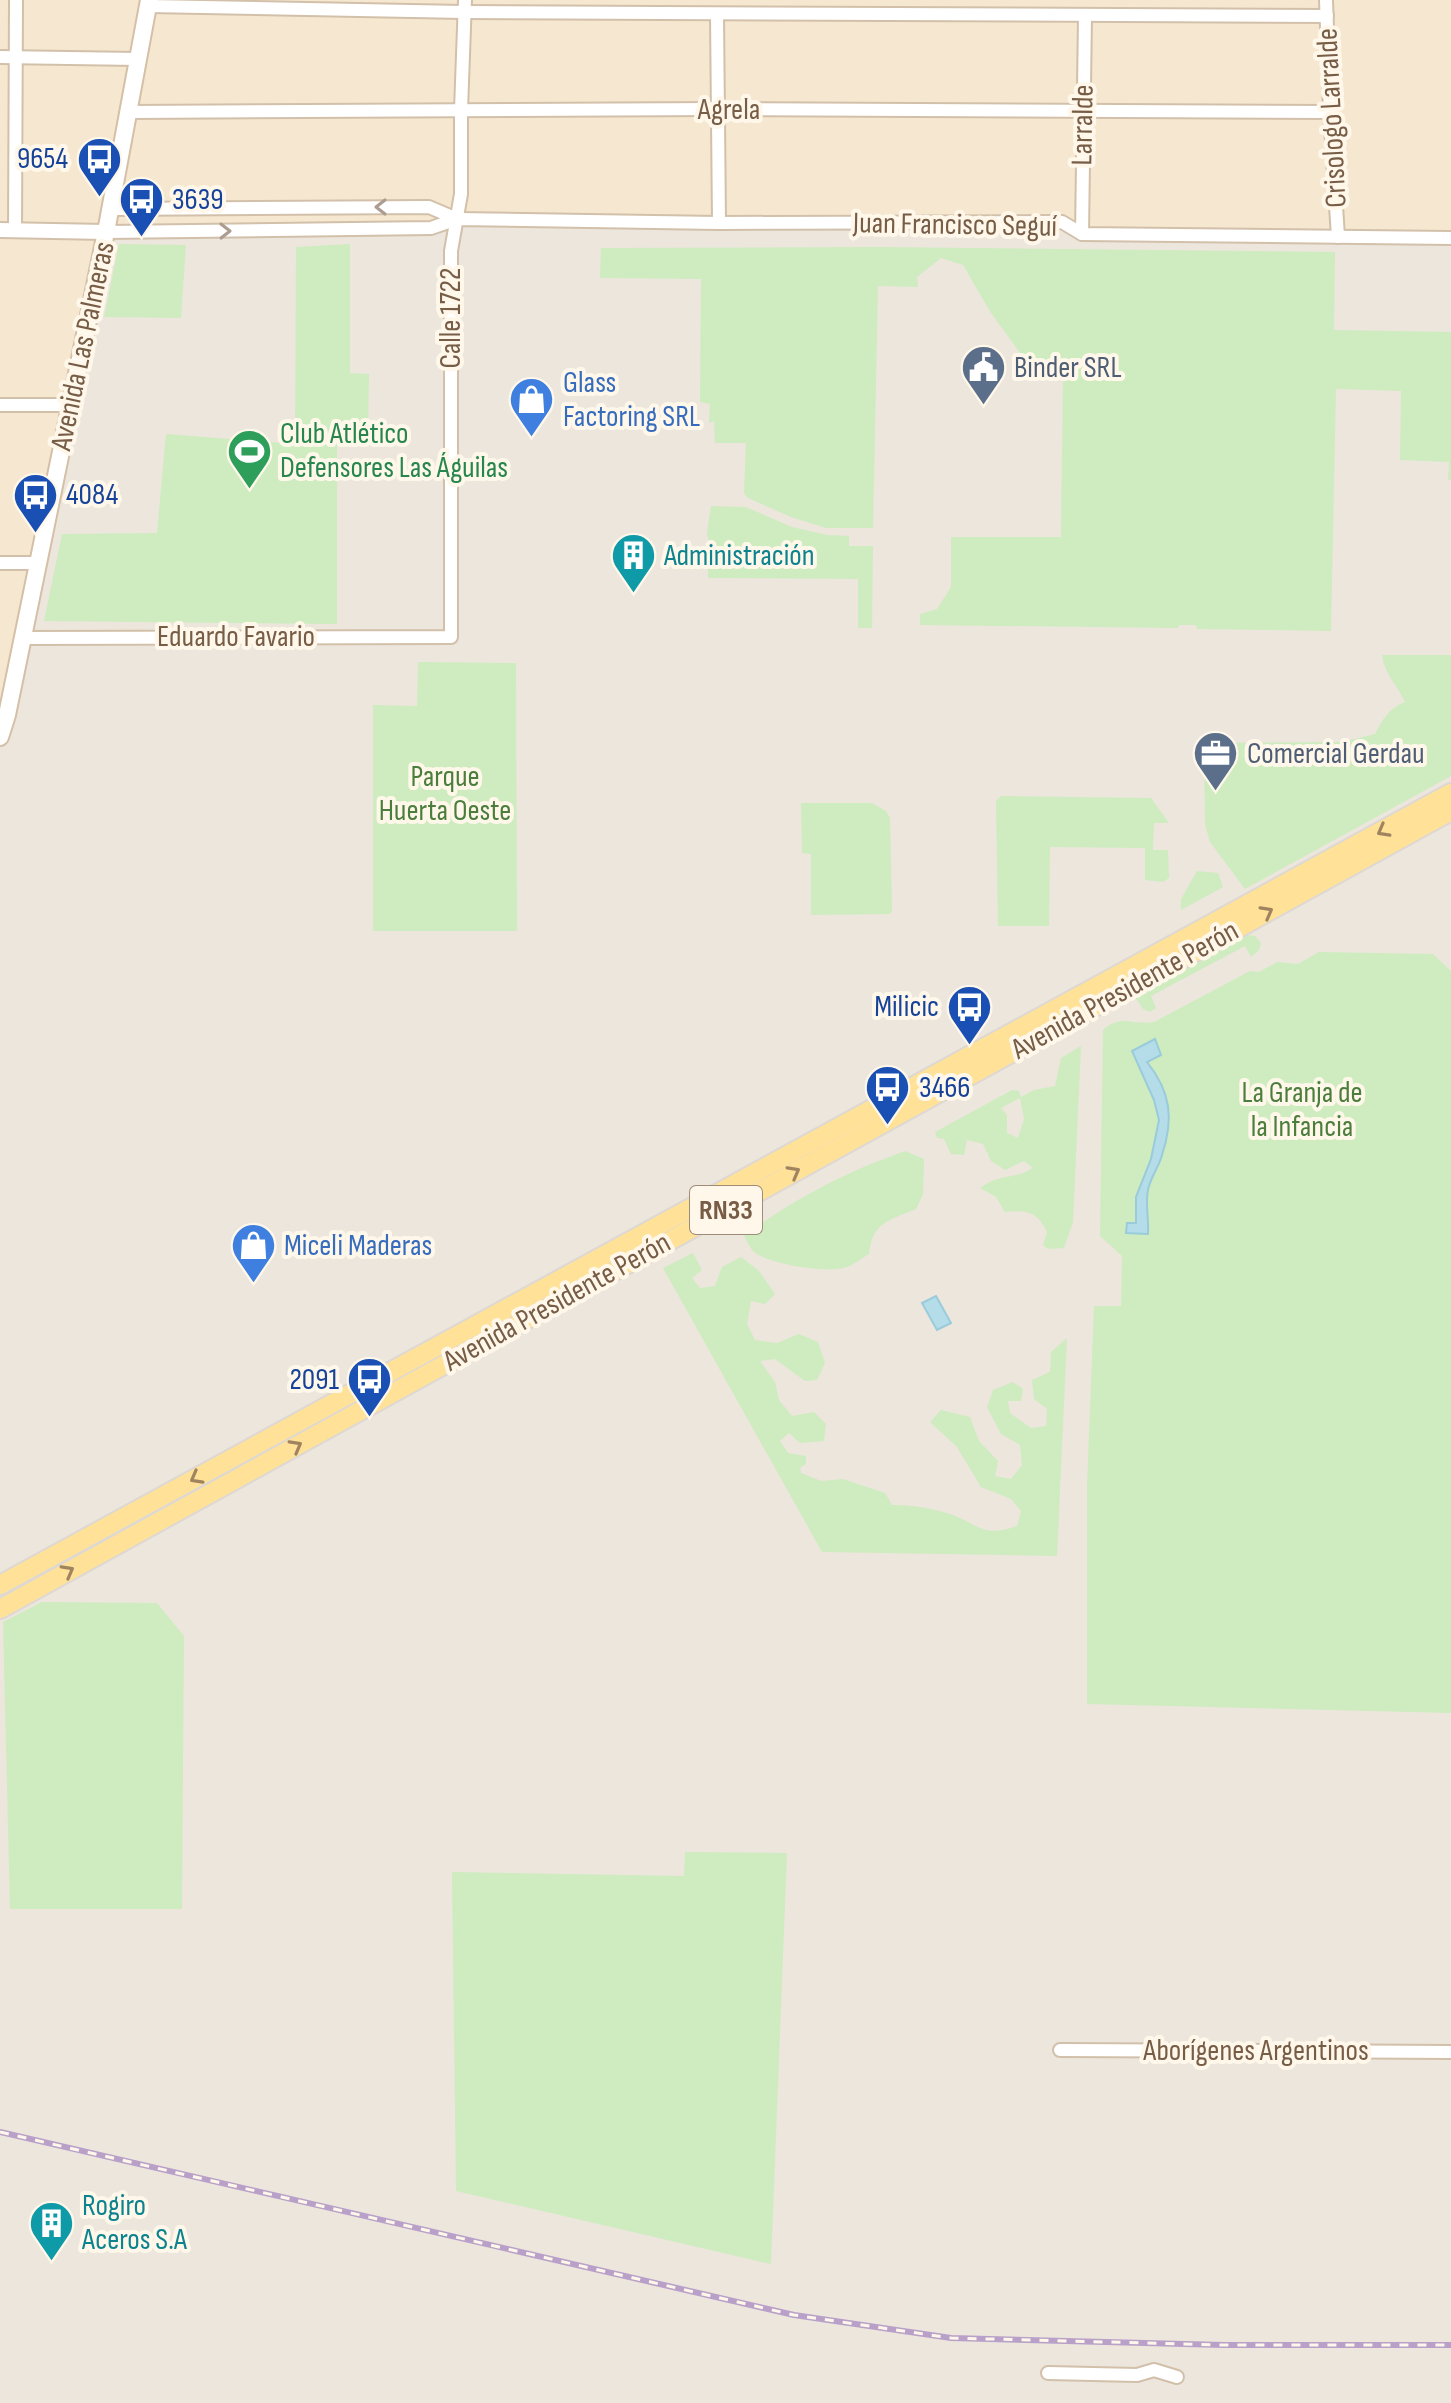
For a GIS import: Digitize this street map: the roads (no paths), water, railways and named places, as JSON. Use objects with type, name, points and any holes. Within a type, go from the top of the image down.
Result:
[{"type":"main road","name":"Avenida Las Palmeras","points":[[0,737],[111,209],[149,3]]},
{"type":"main road","name":"Avenida Presidente Perón","points":[[0,1585],[1451,793]]},
{"type":"main road","name":"Avenida Presidente Perón","points":[[0,1609],[1451,811]]},
{"type":"street","points":[[16,0],[7,230],[106,232],[431,228],[457,219]]},
{"type":"street","name":"Crisologo Larralde","points":[[1326,0],[1338,237]]},
{"type":"street","points":[[149,3],[465,6],[717,14],[817,6],[1085,15],[1327,16]]},
{"type":"street","name":"Calle 1722","points":[[451,637],[451,251],[461,194],[465,6]]},
{"type":"street","points":[[717,14],[719,223]]},
{"type":"street","name":"Larralde","points":[[1082,234],[1085,15]]},
{"type":"street","points":[[0,57],[138,59]]},
{"type":"street","name":"Agrela","points":[[129,112],[719,109],[1330,112]]},
{"type":"street","points":[[111,209],[429,207],[457,219]]},
{"type":"street","name":"Juan Francisco Seguí","points":[[457,219],[719,223],[1062,222],[1082,234],[1451,238]]},
{"type":"street","points":[[0,405],[71,405]]},
{"type":"street","points":[[0,563],[38,563]]},
{"type":"street","name":"Eduardo Favario","points":[[22,638],[451,637]]},
{"type":"street","name":"Aborígenes Argentinos","points":[[1060,2050],[1451,2052]]},
{"type":"street","points":[[1048,2373],[1137,2375],[1154,2370],[1177,2377]]},
{"type":"water","points":[[1155,1039],[1161,1055],[1147,1062],[1165,1095],[1168,1130],[1161,1159],[1148,1190],[1148,1234],[1126,1233],[1127,1223],[1136,1223],[1136,1197],[1151,1159],[1159,1120],[1154,1100],[1132,1051]]},
{"type":"water","points":[[936,1296],[951,1323],[937,1330],[922,1303]]},
{"type":"railway","points":[[0,2132],[794,2315],[951,2338],[1224,2345],[1451,2345]]},
{"type":"place","name":"9654","points":[[99,198]]},
{"type":"place","name":"3639","points":[[141,239]]},
{"type":"place","name":"Binder SRL","points":[[983,407]]},
{"type":"place","name":"Glass Factoring SRL","points":[[532,439]]},
{"type":"place","name":"Club Atlético Defensores Las Águilas","points":[[249,490]]},
{"type":"place","name":"4084","points":[[35,534]]},
{"type":"place","name":"Administración","points":[[633,595]]},
{"type":"place","name":"Comercial Gerdau","points":[[1216,793]]},
{"type":"place","name":"Milicic","points":[[970,1046]]},
{"type":"place","name":"3466","points":[[888,1127]]},
{"type":"place","name":"Miceli Maderas","points":[[253,1285]]},
{"type":"place","name":"2091","points":[[370,1419]]},
{"type":"place","name":"Rogiro Aceros S.A","points":[[51,2262]]},
{"type":"park label","name":"Parque Huerta Oeste","points":[[445,794]]},
{"type":"park label","name":"La Granja de la Infancia","points":[[1302,1110]]}]
